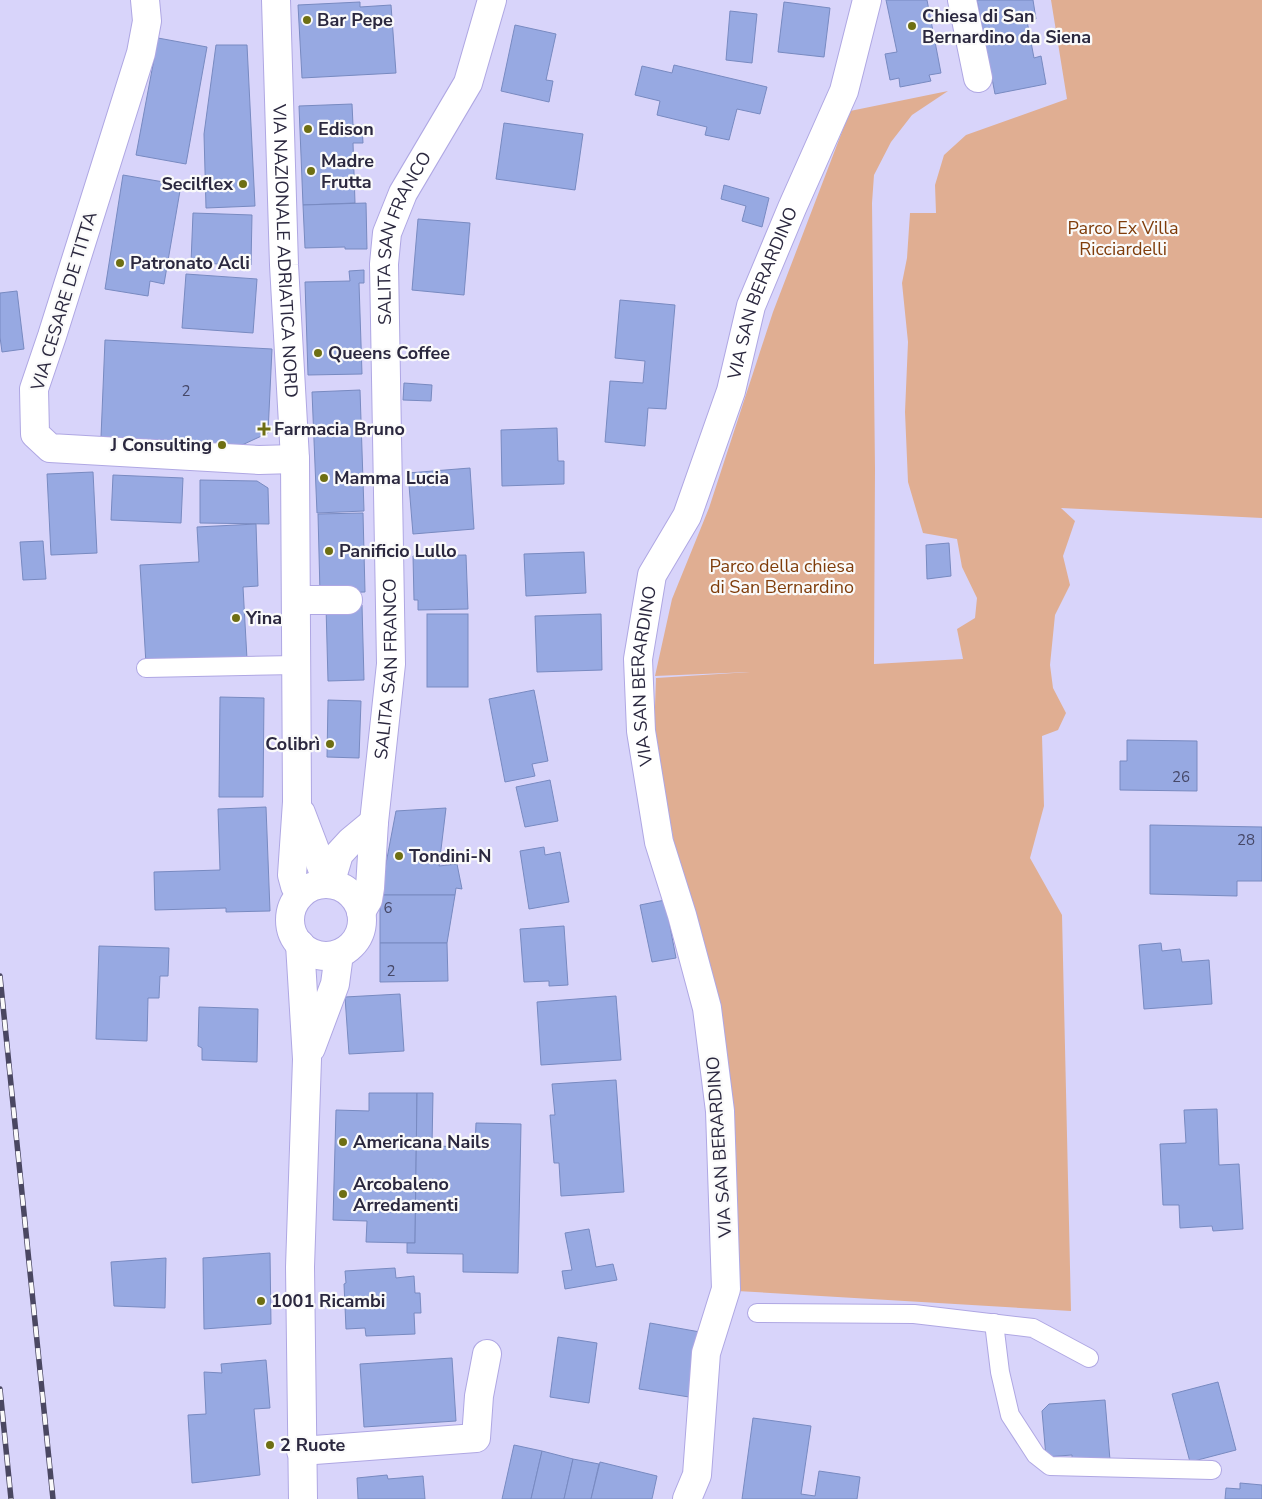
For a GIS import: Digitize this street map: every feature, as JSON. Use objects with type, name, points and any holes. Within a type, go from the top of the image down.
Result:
[{"type":"main road","name":"VIA CESARE DE TITTA","points":[[145,0],[147,21],[141,53],[34,390],[36,434],[50,448],[267,461],[295,460]]},
{"type":"main road","name":"VIA NAZIONALE ADRIATICA NORD","points":[[276,0],[284,265],[295,460],[297,802],[292,875],[295,886],[301,894]]},
{"type":"main road","name":"SALITA SAN FRANCO","points":[[361,912],[368,900],[370,888],[374,822],[391,664],[384,264],[388,233],[403,193],[468,83],[492,0]]},
{"type":"main road","name":"VIA SAN BERARDINO","points":[[687,1499],[697,1475],[706,1353],[726,1289],[720,1111],[708,1008],[660,842],[642,731],[638,659],[652,575],[687,516],[730,391],[752,306],[792,208],[844,92],[867,0]]},
{"type":"main road","points":[[962,0],[978,78]]},
{"type":"main road","points":[[296,600],[348,600]]},
{"type":"main road","name":"VIA NAZIONALE ADRIATICA NORD","points":[[297,802],[329,884]]},
{"type":"main road","points":[[329,884],[339,854],[350,841],[374,822]]},
{"type":"main road","points":[[329,884],[341,887],[357,901],[362,922],[360,932],[348,949],[339,954],[328,956],[308,951],[300,944],[294,935],[291,914],[294,903],[301,894],[309,888],[329,884]]},
{"type":"main road","points":[[300,944],[307,1059],[300,1267],[303,1499]]},
{"type":"main road","points":[[307,1059],[335,984],[339,954]]},
{"type":"main road","points":[[302,1451],[476,1438],[479,1396],[487,1354]]},
{"type":"lane","points":[[146,668],[296,665]]},
{"type":"lane","points":[[757,1313],[914,1314],[1033,1328],[1089,1358]]},
{"type":"lane","points":[[994,1323],[1000,1372],[1010,1415],[1036,1455],[1050,1466],[1212,1470]]},
{"type":"green space","points":[[1051,0],[1262,0],[1262,518],[1061,508],[1075,521],[1063,556],[1070,585],[1055,615],[1050,665],[1053,688],[1066,713],[1058,730],[1042,736],[1044,806],[1030,858],[1062,915],[1071,1311],[737,1291],[736,1141],[722,1043],[677,858],[654,735],[656,678],[750,672],[655,676],[672,599],[709,508],[773,312],[850,111],[948,91],[912,115],[891,142],[874,175],[872,203],[875,469],[874,664],[963,659],[957,629],[975,618],[977,598],[962,567],[957,539],[923,533],[908,482],[905,412],[908,342],[902,283],[907,258],[910,213],[936,213],[935,185],[944,155],[966,135],[1067,99]]},
{"type":"building","name":"Chiesa di San Bernardino da Siena","points":[[886,0],[927,0],[941,73],[929,75],[931,81],[900,87],[899,78],[890,80],[885,54],[897,52]]},
{"type":"building","points":[[977,0],[1033,0],[1036,19],[1027,21],[1034,58],[1041,56],[1046,84],[995,94]]},
{"type":"building","points":[[360,2],[360,7],[391,5],[396,73],[302,78],[298,5]]},
{"type":"building","points":[[784,2],[830,8],[824,57],[778,52]]},
{"type":"building","points":[[730,11],[757,14],[752,63],[726,60]]},
{"type":"building","points":[[515,25],[556,34],[546,80],[553,81],[549,102],[501,91]]},
{"type":"building","points":[[158,38],[207,47],[186,164],[136,155]]},
{"type":"building","points":[[216,45],[247,45],[255,206],[206,208],[204,134]]},
{"type":"building","points":[[674,65],[767,87],[760,114],[737,109],[729,140],[705,135],[707,127],[657,115],[660,101],[635,95],[642,66],[672,73]]},
{"type":"building","points":[[352,104],[353,125],[362,125],[363,143],[353,143],[355,203],[303,205],[299,106]]},
{"type":"building","points":[[504,123],[583,134],[575,190],[496,179]]},
{"type":"building","points":[[123,175],[181,185],[164,284],[150,281],[148,296],[105,289]]},
{"type":"building","points":[[724,185],[769,198],[762,227],[742,221],[746,206],[721,199]]},
{"type":"building","points":[[366,203],[367,249],[345,249],[345,247],[305,248],[303,205]]},
{"type":"building","points":[[193,213],[252,215],[251,265],[191,263]]},
{"type":"building","points":[[418,219],[470,223],[464,295],[412,290]]},
{"type":"building","points":[[364,270],[364,283],[359,283],[362,374],[308,375],[305,282],[350,281],[349,271]]},
{"type":"building","points":[[186,274],[257,279],[253,333],[182,328]]},
{"type":"building","points":[[17,291],[24,349],[2,352],[0,293]]},
{"type":"building","points":[[620,300],[675,305],[666,409],[648,408],[645,446],[605,442],[610,381],[643,383],[645,361],[615,358]]},
{"type":"building","points":[[105,340],[272,349],[268,433],[242,445],[101,437]]},
{"type":"building","points":[[404,383],[432,385],[431,401],[403,400]]},
{"type":"building","points":[[360,390],[364,511],[317,513],[312,392]]},
{"type":"building","points":[[557,428],[558,461],[564,461],[564,484],[502,486],[501,430]]},
{"type":"building","points":[[470,468],[474,529],[413,534],[408,473]]},
{"type":"building","points":[[93,472],[97,553],[51,555],[47,474]]},
{"type":"building","points":[[113,475],[183,478],[181,523],[111,520]]},
{"type":"building","points":[[200,480],[257,481],[268,488],[269,524],[200,523]]},
{"type":"building","points":[[363,513],[365,592],[320,593],[318,514]]},
{"type":"building","points":[[256,524],[258,586],[243,587],[247,659],[146,664],[140,565],[199,562],[197,527]]},
{"type":"building","points":[[43,541],[46,579],[23,580],[20,542]]},
{"type":"building","points":[[949,543],[951,576],[927,579],[926,545]]},
{"type":"building","points":[[584,552],[586,593],[526,596],[524,554]]},
{"type":"building","points":[[466,555],[468,609],[418,610],[418,600],[414,600],[413,556]]},
{"type":"building","points":[[362,605],[364,680],[328,681],[326,606]]},
{"type":"building","points":[[427,614],[468,614],[468,687],[427,687]]},
{"type":"building","points":[[601,614],[602,670],[537,672],[535,616]]},
{"type":"building","points":[[534,690],[548,761],[532,764],[535,776],[505,782],[489,699]]},
{"type":"building","points":[[220,697],[264,698],[263,797],[219,797]]},
{"type":"building","points":[[328,700],[361,701],[359,758],[327,757]]},
{"type":"building","points":[[1127,740],[1197,741],[1197,791],[1120,790],[1120,761],[1127,761]]},
{"type":"building","points":[[550,780],[558,821],[525,827],[516,787]]},
{"type":"building","points":[[266,807],[270,911],[226,912],[226,908],[155,910],[154,872],[220,870],[218,809]]},
{"type":"building","points":[[446,808],[439,866],[457,864],[462,889],[456,888],[455,895],[380,895],[396,811]]},
{"type":"building","points":[[1150,825],[1262,827],[1262,881],[1237,881],[1237,896],[1150,894]]},
{"type":"building","points":[[544,847],[545,855],[560,852],[569,902],[529,909],[520,851]]},
{"type":"building","points":[[380,895],[455,895],[447,943],[380,943]]},
{"type":"building","points":[[665,900],[676,958],[652,962],[640,905]]},
{"type":"building","points":[[564,926],[568,985],[549,986],[549,981],[524,982],[520,929]]},
{"type":"building","points":[[380,943],[447,943],[448,981],[380,982]]},
{"type":"building","points":[[1161,943],[1162,951],[1180,949],[1182,962],[1209,960],[1212,1004],[1144,1009],[1139,945]]},
{"type":"building","points":[[99,946],[169,948],[168,976],[160,976],[159,998],[148,998],[147,1041],[96,1039]]},
{"type":"building","points":[[400,994],[404,1051],[349,1054],[345,997]]},
{"type":"building","points":[[616,996],[621,1060],[541,1065],[537,1002]]},
{"type":"building","points":[[199,1007],[258,1009],[257,1062],[202,1060],[202,1048],[198,1046]]},
{"type":"building","points":[[616,1080],[624,1192],[561,1196],[559,1163],[554,1163],[550,1115],[555,1115],[552,1084]]},
{"type":"building","points":[[369,1093],[417,1093],[415,1243],[366,1242],[367,1221],[333,1220],[336,1110],[369,1111]]},
{"type":"building","points":[[417,1093],[433,1093],[432,1146],[475,1147],[476,1123],[521,1124],[518,1273],[463,1272],[463,1254],[407,1253],[407,1243],[415,1243]]},
{"type":"building","points":[[1217,1109],[1219,1165],[1239,1164],[1243,1229],[1213,1231],[1212,1226],[1180,1228],[1179,1205],[1163,1205],[1160,1144],[1186,1143],[1184,1110]]},
{"type":"building","points":[[589,1229],[596,1267],[613,1264],[617,1280],[565,1289],[562,1271],[572,1270],[565,1233]]},
{"type":"building","points":[[270,1253],[271,1324],[204,1329],[203,1258]]},
{"type":"building","points":[[166,1258],[165,1308],[114,1306],[111,1262]]},
{"type":"building","points":[[395,1268],[396,1278],[414,1276],[415,1293],[420,1293],[421,1313],[414,1313],[415,1334],[366,1336],[365,1328],[346,1329],[345,1271]]},
{"type":"building","points":[[650,1323],[700,1332],[689,1397],[639,1389]]},
{"type":"building","points":[[558,1337],[597,1343],[589,1403],[550,1397]]},
{"type":"building","points":[[452,1358],[456,1421],[364,1427],[360,1364]]},
{"type":"building","points":[[266,1360],[270,1408],[254,1409],[260,1475],[192,1483],[188,1415],[206,1414],[204,1372],[222,1373],[221,1364]]},
{"type":"building","points":[[1218,1382],[1236,1450],[1190,1462],[1172,1394]]},
{"type":"building","points":[[1105,1400],[1110,1460],[1072,1463],[1072,1455],[1046,1457],[1042,1411],[1049,1404]]},
{"type":"building","points":[[753,1418],[811,1426],[801,1494],[815,1496],[819,1471],[860,1477],[857,1499],[742,1499]]},
{"type":"building","points":[[514,1445],[542,1451],[531,1499],[502,1499]]},
{"type":"building","points":[[542,1451],[573,1459],[564,1499],[531,1499]]},
{"type":"building","points":[[573,1459],[599,1464],[591,1499],[564,1499]]},
{"type":"building","points":[[600,1462],[657,1476],[652,1499],[591,1499]]},
{"type":"building","points":[[387,1475],[388,1479],[423,1476],[425,1499],[358,1499],[357,1478]]},
{"type":"building","points":[[1240,1483],[1262,1485],[1262,1499],[1225,1499],[1226,1488],[1240,1489]]},
{"type":"railway","points":[[0,976],[53,1499]]},
{"type":"railway","points":[[0,1389],[11,1499]]},
{"type":"place","name":"Bar Pepe","points":[[307,20]]},
{"type":"place","name":"Chiesa di San Bernardino da Siena","points":[[912,26]]},
{"type":"place","name":"Edison","points":[[308,129]]},
{"type":"place","name":"Madre Frutta","points":[[311,171]]},
{"type":"place","name":"Secilflex","points":[[243,184]]},
{"type":"place","name":"Patronato Acli","points":[[120,263]]},
{"type":"place","name":"Queens Coffee","points":[[318,353]]},
{"type":"place","name":"Farmacia Bruno","points":[[264,429]]},
{"type":"place","name":"J Consulting","points":[[222,445]]},
{"type":"place","name":"Mamma Lucia","points":[[324,478]]},
{"type":"place","name":"Panificio Lullo","points":[[329,551]]},
{"type":"place","name":"Yina","points":[[236,618]]},
{"type":"place","name":"Colibrì","points":[[330,744]]},
{"type":"place","name":"Tondini-N","points":[[399,856]]},
{"type":"place","name":"Americana Nails","points":[[343,1142]]},
{"type":"place","name":"Arcobaleno Arredamenti","points":[[343,1194]]},
{"type":"place","name":"1001 Ricambi","points":[[261,1301]]},
{"type":"place","name":"2 Ruote","points":[[270,1445]]},
{"type":"park label","name":"Parco Ex Villa Ricciardelli","points":[[1123,238]]},
{"type":"park label","name":"Parco della chiesa di San Bernardino","points":[[782,576]]}]
